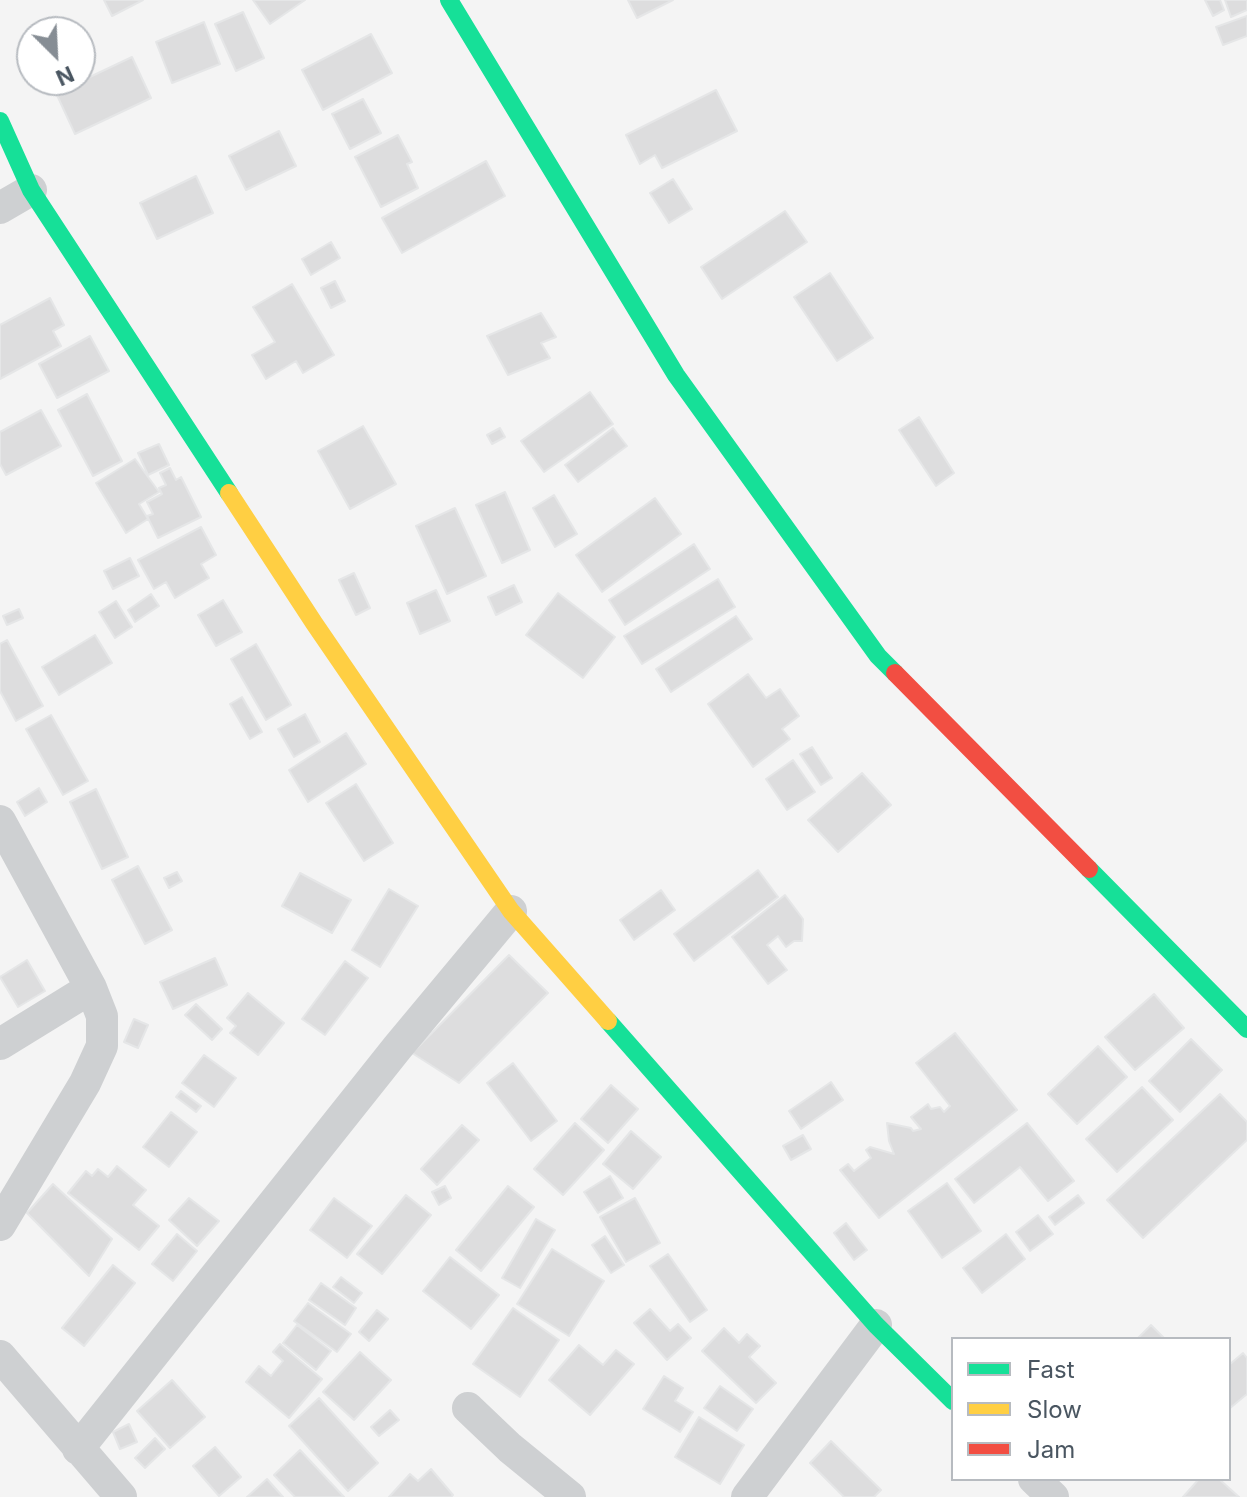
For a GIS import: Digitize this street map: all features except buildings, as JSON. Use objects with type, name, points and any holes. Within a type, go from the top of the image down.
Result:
[{"type":"street","points":[[449,0],[676,375],[878,656],[1247,1029]]},
{"type":"street","points":[[0,121],[31,190],[314,623],[511,911],[876,1325],[951,1399]]},
{"type":"street","points":[[0,208],[31,190]]},
{"type":"street","points":[[0,821],[91,988],[102,1016],[102,1046],[85,1083],[0,1225]]},
{"type":"street","points":[[78,1449],[397,1048],[511,911]]},
{"type":"street","points":[[0,1044],[91,988]]},
{"type":"street","points":[[747,1497],[876,1325]]},
{"type":"street","points":[[0,1356],[121,1497]]},
{"type":"street","points":[[468,1408],[510,1448],[570,1497]]},
{"type":"street","points":[[1036,1481],[1053,1497]]},
{"type":"traffic: fast","points":[[449,0],[676,375],[878,656],[895,673]]},
{"type":"traffic: fast","points":[[0,121],[31,190],[229,493]]},
{"type":"traffic: fast","points":[[1089,869],[1247,1029]]},
{"type":"traffic: fast","points":[[608,1021],[876,1325],[951,1399]]},
{"type":"traffic: slow","points":[[229,493],[511,911],[608,1021]]},
{"type":"traffic: jam","points":[[895,673],[1089,869]]}]
